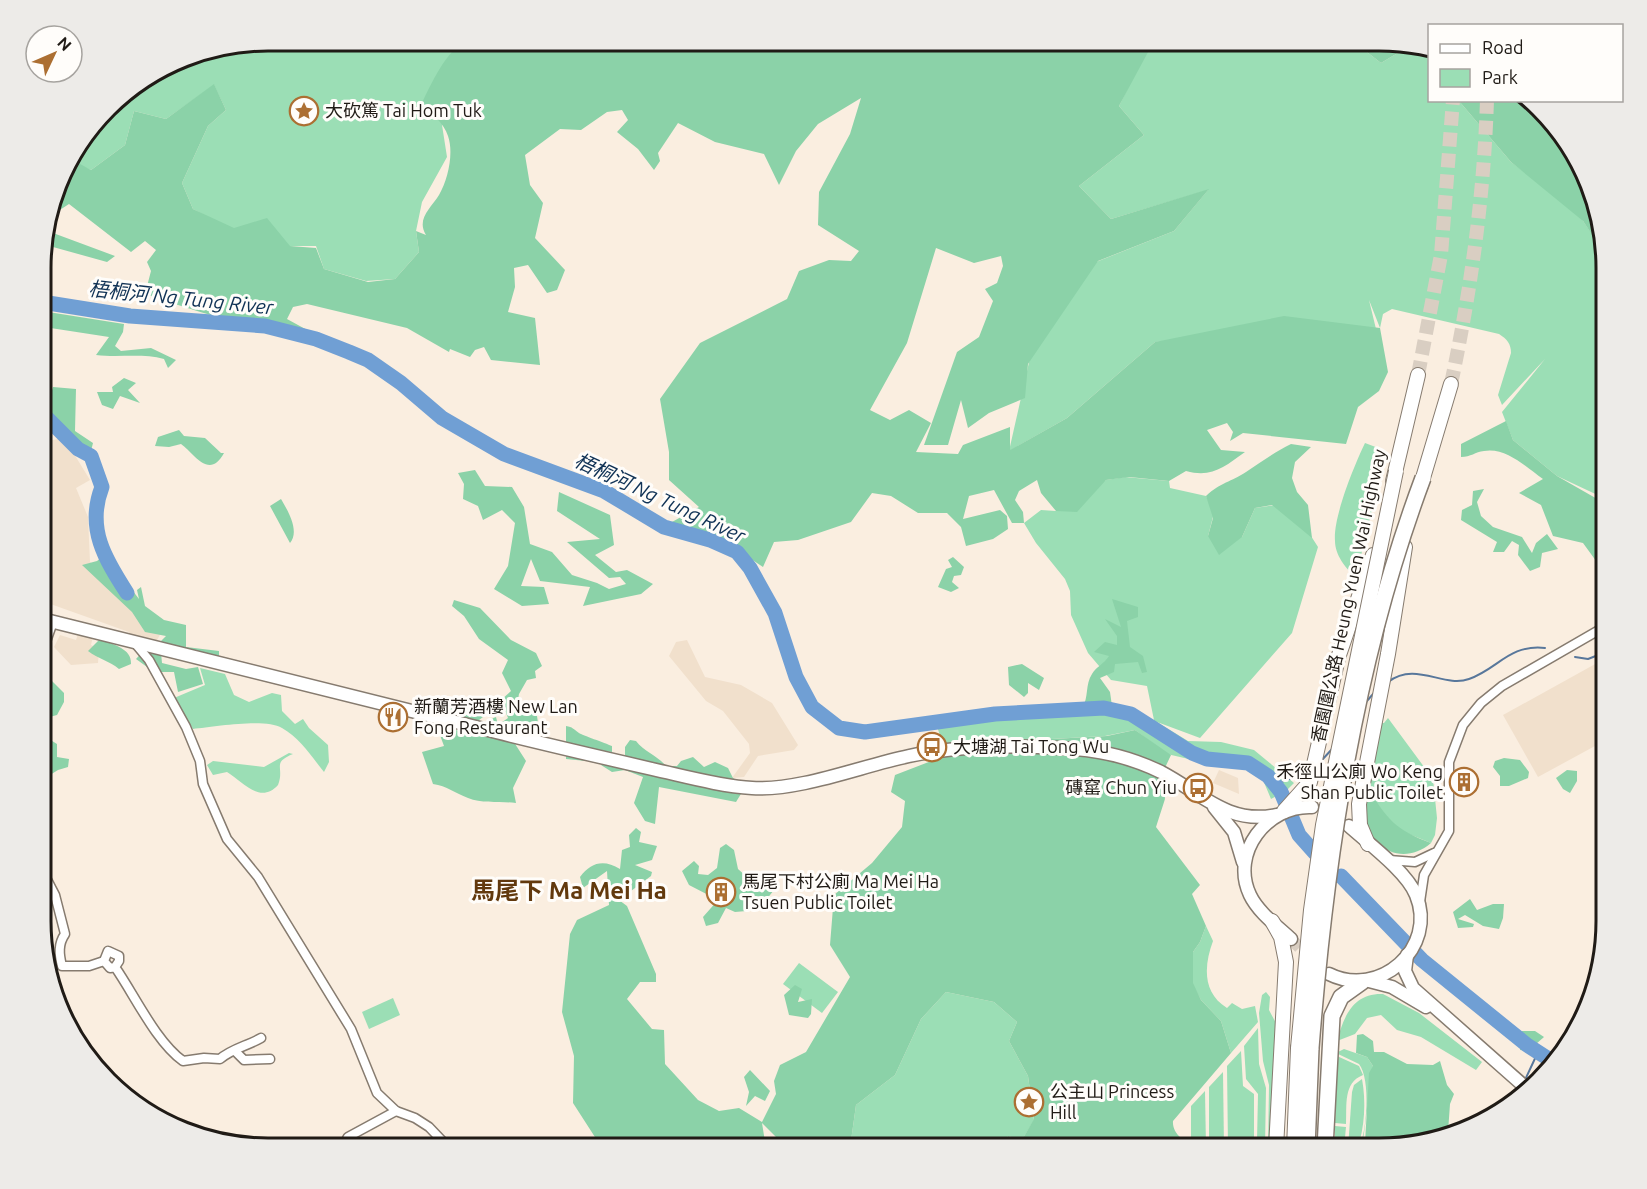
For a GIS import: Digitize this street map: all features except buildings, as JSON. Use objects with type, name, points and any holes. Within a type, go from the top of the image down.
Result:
[{"type":"highway","name":"香園圍公路 Heung Yuen Wai Highway","points":[[1307,1138],[1304,1048],[1311,910],[1323,825],[1418,375]]},
{"type":"highway","name":"香園圍公路 Heung Yuen Wai Highway","points":[[1295,1138],[1304,1048],[1349,755],[1386,591],[1402,534],[1423,478],[1451,384]]},
{"type":"highway","points":[[1274,816],[1303,805],[1314,771],[1336,668],[1368,572],[1396,471]]},
{"type":"highway","points":[[1368,844],[1360,825],[1359,812],[1369,743],[1388,654],[1403,559],[1423,478]]},
{"type":"highway","points":[[1272,921],[1281,937],[1286,962],[1277,1138]]},
{"type":"highway","points":[[1326,1138],[1332,1016],[1341,997],[1364,982]]},
{"type":"main road","points":[[51,622],[530,741],[688,777],[751,788],[799,783],[910,756],[941,751],[1061,748],[1098,752],[1142,764],[1174,779],[1211,804],[1240,817],[1274,816]]},
{"type":"main road","points":[[1211,804],[1234,832],[1249,894],[1291,939]]},
{"type":"main road","points":[[1244,867],[1250,844],[1274,816]]},
{"type":"main road","points":[[1349,826],[1411,887],[1420,911],[1417,939],[1401,968],[1364,982]]},
{"type":"main road","points":[[1401,968],[1413,988],[1522,1084]]},
{"type":"main road","points":[[1329,974],[1399,990],[1453,1023]]},
{"type":"street","points":[[1420,911],[1424,874],[1449,831],[1449,762],[1458,734],[1481,703],[1502,686],[1596,632]]},
{"type":"street","points":[[133,641],[150,660],[186,727],[200,761],[203,784],[227,839],[258,877],[351,1029],[377,1093],[396,1111],[415,1118],[429,1127],[439,1138]]},
{"type":"street","points":[[1381,856],[1396,862],[1410,863],[1420,861],[1439,850]]},
{"type":"street","points":[[51,887],[55,895],[58,917],[64,928],[59,954],[62,966],[89,966],[104,961],[108,951],[114,952],[119,961],[115,967]]},
{"type":"street","points":[[104,961],[110,968],[115,967]]},
{"type":"street","points":[[115,967],[161,1035],[183,1061],[204,1058],[220,1059],[230,1050],[236,1051],[261,1038]]},
{"type":"street","points":[[236,1051],[244,1060],[270,1059]]},
{"type":"street","points":[[347,1138],[396,1111]]},
{"type":"shaded area","points":[[58,439],[71,449],[90,480],[76,488],[88,517],[90,562],[162,631],[156,642],[129,638],[129,632],[51,604],[51,440]]},
{"type":"shaded area","points":[[80,628],[94,632],[91,645],[99,649],[98,663],[71,665],[54,647],[60,635],[76,640]]},
{"type":"shaded area","points":[[687,640],[705,677],[741,685],[772,703],[798,745],[794,750],[758,756],[744,777],[732,778],[750,753],[749,744],[723,711],[706,701],[669,656],[676,642]]},
{"type":"shaded area","points":[[1596,664],[1596,745],[1538,777],[1503,715]]},
{"type":"shaded area","points":[[1219,770],[1238,778],[1239,794],[1213,783]]},
{"type":"green space","points":[[254,51],[456,51],[442,125],[447,157],[422,202],[416,231],[419,252],[395,279],[366,281],[324,269],[316,246],[287,246],[231,229],[193,209],[182,183],[208,126],[226,110],[214,85],[166,119],[134,111],[125,145],[91,170],[77,164],[96,136],[125,105],[172,73],[212,58]]},
{"type":"green space","points":[[453,51],[1149,51],[1119,106],[1144,135],[1079,186],[1111,219],[1209,189],[1174,231],[1098,261],[1028,364],[1025,398],[989,413],[968,428],[961,400],[948,445],[924,445],[957,352],[979,337],[993,301],[985,289],[997,283],[1003,266],[1001,256],[974,263],[936,248],[907,343],[870,410],[890,420],[909,410],[931,423],[916,452],[958,454],[963,445],[1010,427],[1010,450],[1067,418],[1155,342],[1284,316],[1380,328],[1388,372],[1379,391],[1358,407],[1346,444],[1243,433],[1230,441],[1233,432],[1227,423],[1207,430],[1221,450],[1245,452],[1224,466],[1211,472],[1186,471],[1169,481],[1129,477],[1106,480],[1077,512],[1056,511],[1041,493],[1037,480],[1019,491],[1015,500],[1023,512],[1024,523],[1012,523],[994,490],[969,496],[963,519],[1000,510],[1007,516],[1008,529],[993,539],[966,546],[961,527],[947,513],[918,513],[891,496],[872,493],[851,522],[798,540],[774,542],[763,567],[742,553],[692,537],[672,522],[699,507],[669,480],[669,452],[660,399],[700,343],[787,299],[799,271],[829,260],[851,261],[859,251],[818,225],[819,192],[850,134],[861,98],[818,124],[796,151],[779,185],[764,154],[715,142],[678,123],[658,153],[660,161],[654,170],[638,149],[617,132],[628,120],[622,110],[607,112],[581,130],[560,129],[525,155],[530,185],[543,203],[535,238],[565,270],[557,290],[547,293],[528,265],[514,268],[515,287],[508,312],[535,318],[540,365],[491,360],[484,347],[475,350],[470,357],[450,349],[449,352],[407,328],[307,304],[293,307],[287,319],[309,331],[306,342],[145,294],[151,271],[147,262],[156,250],[145,241],[131,252],[69,204],[58,211],[78,163],[91,170],[125,145],[134,111],[166,119],[214,84],[226,110],[208,126],[182,183],[193,209],[234,228],[267,218],[290,246],[316,248],[324,269],[368,282],[395,279],[419,252],[416,231],[426,235],[423,229],[424,219],[442,189],[449,166],[450,143],[446,131],[422,103]]},
{"type":"green space","points":[[1146,51],[1366,51],[1381,63],[1399,52],[1428,56],[1428,102],[1460,102],[1511,162],[1577,212],[1593,236],[1596,254],[1596,494],[1557,476],[1513,440],[1502,412],[1545,359],[1502,405],[1498,395],[1511,353],[1509,344],[1502,336],[1392,309],[1383,314],[1380,328],[1369,300],[1376,329],[1155,342],[1067,418],[1009,451],[1032,349],[1096,262],[1174,231],[1208,190],[1111,219],[1079,186],[1144,135],[1119,106]]},
{"type":"green space","points":[[1366,51],[1399,52],[1381,63]]},
{"type":"green space","points":[[1460,102],[1518,102],[1542,125],[1574,172],[1589,212],[1594,237],[1583,221],[1511,162]]},
{"type":"green space","points":[[54,233],[115,256],[107,262],[53,247]]},
{"type":"green space","points":[[51,312],[124,324],[123,332],[115,346],[121,351],[151,348],[176,360],[168,368],[164,359],[156,357],[96,355],[109,337],[51,328]]},
{"type":"green space","points":[[124,378],[136,383],[128,390],[140,403],[120,396],[113,409],[102,405],[97,392],[113,392],[112,387]]},
{"type":"green space","points":[[53,387],[76,389],[75,431],[93,443],[91,451],[73,443],[75,437],[52,416]]},
{"type":"green space","points":[[1506,421],[1513,440],[1557,476],[1596,498],[1596,561],[1583,543],[1553,536],[1541,505],[1519,493],[1543,479],[1515,459],[1500,452],[1484,451],[1461,457],[1461,444]]},
{"type":"green space","points":[[179,430],[184,436],[205,438],[221,453],[224,453],[213,465],[207,465],[181,444],[169,447],[155,446],[158,437]]},
{"type":"green space","points":[[1365,443],[1381,449],[1375,471],[1375,498],[1356,576],[1339,556],[1335,546],[1335,531],[1345,492]]},
{"type":"green space","points":[[1291,444],[1311,447],[1295,462],[1292,478],[1297,492],[1308,505],[1312,538],[1272,505],[1255,508],[1242,537],[1219,555],[1208,536],[1213,518],[1206,496]]},
{"type":"green space","points":[[475,470],[485,486],[512,487],[524,507],[530,544],[552,552],[572,575],[609,589],[626,584],[620,577],[609,578],[567,542],[600,539],[557,511],[559,492],[610,515],[614,545],[595,555],[616,572],[627,570],[653,584],[641,594],[583,606],[590,587],[540,581],[531,559],[521,586],[544,587],[549,604],[522,606],[494,589],[508,566],[515,523],[502,510],[483,520],[478,506],[463,499],[464,484],[458,473]]},
{"type":"green space","points":[[1125,477],[1169,481],[1170,488],[1206,496],[1214,513],[1208,536],[1242,537],[1255,508],[1276,505],[1304,525],[1318,547],[1292,633],[1200,738],[1157,722],[1188,741],[1221,742],[1254,750],[1294,783],[1286,791],[1271,799],[1263,780],[1239,763],[1223,767],[1167,754],[1135,730],[1105,736],[943,745],[935,720],[1069,714],[1120,707],[1154,720],[1147,686],[1111,680],[1088,653],[1071,615],[1070,591],[1065,579],[1036,543],[1024,523],[1041,510],[1056,511],[1106,480]]},
{"type":"green space","points":[[1484,489],[1477,502],[1481,516],[1493,527],[1522,537],[1532,553],[1536,543],[1547,534],[1558,549],[1542,553],[1540,567],[1530,571],[1518,555],[1519,545],[1512,541],[1504,552],[1493,552],[1497,542],[1461,520],[1462,510],[1472,505],[1473,491]]},
{"type":"green space","points":[[281,499],[290,515],[293,527],[294,533],[290,543],[270,506]]},
{"type":"green space","points":[[108,552],[119,573],[139,599],[137,590],[141,587],[145,606],[164,620],[186,625],[186,647],[219,651],[219,664],[158,644],[166,636],[145,632],[132,612],[82,565],[97,561]]},
{"type":"green space","points":[[953,557],[964,567],[961,575],[954,576],[952,582],[959,588],[951,592],[938,587],[946,569],[952,567],[948,560]]},
{"type":"green space","points":[[1112,599],[1138,607],[1138,617],[1127,621],[1130,647],[1143,656],[1147,672],[1142,673],[1138,662],[1115,664],[1114,672],[1100,678],[1110,692],[1113,713],[1082,708],[1086,700],[1090,678],[1109,656],[1094,652],[1105,642],[1117,645],[1117,636],[1105,619],[1121,627]]},
{"type":"green space","points":[[454,600],[480,608],[511,640],[536,653],[542,666],[535,671],[536,678],[527,680],[519,694],[517,705],[537,716],[538,723],[548,738],[539,734],[536,727],[520,724],[510,736],[526,761],[513,788],[516,803],[474,800],[433,784],[422,752],[444,746],[437,727],[425,726],[432,718],[439,726],[448,728],[454,722],[456,730],[472,735],[475,730],[473,721],[439,708],[445,703],[477,711],[483,717],[479,720],[478,731],[486,733],[491,719],[496,717],[498,725],[508,718],[501,700],[511,691],[502,673],[508,660],[479,639],[464,616],[452,606]]},
{"type":"green space","points":[[100,639],[125,651],[131,664],[119,669],[88,651]]},
{"type":"green space","points":[[146,648],[161,653],[162,663],[186,669],[198,667],[203,684],[178,692],[174,672],[154,672],[136,659]]},
{"type":"green space","points":[[1022,664],[1044,678],[1039,690],[1028,683],[1028,693],[1024,697],[1009,685],[1008,667]]},
{"type":"green space","points":[[200,668],[225,674],[234,695],[249,702],[272,693],[281,695],[282,711],[295,724],[303,719],[309,728],[328,745],[329,762],[324,772],[294,737],[274,725],[239,724],[193,729],[174,698],[205,685]]},
{"type":"green space","points":[[51,680],[64,693],[64,702],[57,715],[51,717]]},
{"type":"green space","points":[[1388,718],[1433,779],[1437,818],[1435,835],[1431,843],[1404,832],[1393,824],[1379,808],[1368,787],[1379,723],[1384,723]]},
{"type":"green space","points":[[566,726],[612,746],[612,752],[593,750],[586,761],[566,759]]},
{"type":"green space","points":[[1135,730],[1171,755],[1163,772],[1165,799],[1156,827],[1200,885],[1192,894],[1206,926],[1193,952],[1193,983],[1201,1000],[1221,1021],[1231,1053],[1173,1121],[1173,1126],[1181,1138],[1023,1138],[1034,1119],[1028,1076],[1009,1041],[1017,1022],[994,1002],[946,992],[921,1019],[895,1075],[856,1105],[851,1138],[777,1138],[762,1123],[764,1138],[596,1138],[573,1103],[574,1056],[562,1012],[570,934],[577,920],[609,905],[607,871],[583,888],[580,877],[593,865],[603,863],[620,869],[622,850],[630,847],[629,835],[636,828],[641,832],[639,842],[657,846],[652,860],[635,865],[652,872],[651,876],[619,900],[627,906],[656,974],[656,982],[640,982],[627,999],[652,1029],[664,1030],[665,1064],[698,1100],[719,1111],[739,1108],[762,1122],[776,1094],[774,1081],[780,1065],[806,1052],[850,977],[830,945],[834,895],[872,863],[902,827],[905,801],[891,792],[895,775],[978,743],[1107,736]]},
{"type":"green space","points":[[51,740],[57,744],[57,757],[69,759],[68,767],[51,774]]},
{"type":"green space","points":[[630,740],[636,741],[666,766],[677,766],[681,761],[693,757],[704,767],[715,762],[728,768],[733,778],[740,782],[744,789],[736,802],[659,787],[655,824],[645,821],[634,803],[643,777],[625,770],[612,772],[601,765],[614,757],[625,755],[625,747]]},
{"type":"green space","points":[[289,753],[293,754],[280,763],[278,785],[265,793],[251,789],[227,772],[213,775],[207,765],[213,761],[264,767]]},
{"type":"green space","points":[[1504,758],[1520,760],[1529,772],[1528,778],[1509,786],[1500,786],[1500,776],[1493,767],[1495,761]]},
{"type":"green space","points":[[1567,770],[1577,771],[1577,781],[1570,793],[1563,789],[1556,778]]},
{"type":"green space","points":[[1368,787],[1393,822],[1409,833],[1431,843],[1421,850],[1400,854],[1381,846],[1368,827],[1365,815]]},
{"type":"green space","points":[[726,844],[734,850],[738,869],[756,885],[770,884],[774,890],[758,910],[735,912],[726,908],[718,923],[706,926],[703,917],[718,900],[689,885],[682,871],[694,861],[699,866],[698,874],[708,875],[717,868],[720,848]]},
{"type":"green space","points":[[1470,899],[1477,910],[1493,904],[1504,904],[1499,929],[1483,926],[1465,915],[1458,919],[1474,924],[1473,927],[1458,928],[1453,912]]},
{"type":"green space","points":[[1206,926],[1213,941],[1208,959],[1207,978],[1213,995],[1227,1008],[1232,1003],[1242,1009],[1255,1006],[1258,1022],[1231,1053],[1221,1021],[1201,1000],[1192,983],[1193,952]]},
{"type":"green space","points":[[799,963],[838,992],[822,1013],[783,984]]},
{"type":"green space","points":[[795,985],[802,989],[798,1002],[812,999],[811,1014],[808,1018],[789,1015],[784,995]]},
{"type":"green space","points":[[946,992],[994,1002],[1017,1022],[1009,1041],[1028,1076],[1034,1120],[1023,1138],[1008,1136],[1006,1138],[851,1138],[856,1105],[895,1075],[921,1019]]},
{"type":"green space","points":[[1266,992],[1270,997],[1269,1010],[1277,1025],[1273,1138],[1268,1138],[1269,1085],[1263,1061],[1259,1013],[1262,995]]},
{"type":"green space","points":[[1383,994],[1419,1013],[1482,1062],[1476,1070],[1421,1037],[1397,1030],[1381,1015],[1367,1018],[1355,1034],[1337,1041],[1351,1008],[1364,997]]},
{"type":"green space","points":[[393,998],[400,1015],[369,1029],[362,1012]]},
{"type":"green space","points":[[1258,1028],[1259,1064],[1266,1088],[1265,1138],[1257,1138],[1258,1094],[1246,1079],[1244,1046]]},
{"type":"green space","points":[[1522,1031],[1535,1031],[1544,1037],[1528,1051],[1520,1050]]},
{"type":"green space","points":[[1363,1034],[1373,1041],[1374,1052],[1384,1052],[1407,1064],[1433,1065],[1440,1061],[1447,1085],[1454,1094],[1450,1104],[1448,1126],[1421,1134],[1393,1138],[1365,1138],[1369,1073],[1373,1066],[1367,1057],[1356,1053],[1357,1035]]},
{"type":"green space","points":[[1344,1049],[1367,1057],[1373,1066],[1363,1138],[1366,1093],[1363,1071],[1359,1064],[1336,1053]]},
{"type":"green space","points":[[1241,1051],[1243,1086],[1254,1094],[1254,1138],[1228,1138],[1227,1066]]},
{"type":"green space","points":[[1337,1056],[1359,1066],[1363,1075],[1352,1083],[1349,1089],[1346,1124],[1335,1123]]},
{"type":"green space","points":[[750,1070],[770,1091],[765,1101],[755,1096],[746,1106],[749,1092],[744,1077]]},
{"type":"green space","points":[[1223,1072],[1224,1138],[1209,1138],[1209,1087]]},
{"type":"green space","points":[[1362,1079],[1364,1105],[1360,1138],[1349,1138],[1354,1085]]},
{"type":"green space","points":[[1205,1091],[1206,1138],[1191,1138],[1191,1106]]},
{"type":"green space","points":[[1335,1126],[1346,1127],[1345,1138],[1335,1138]]},
{"type":"waterway","name":"梧桐河 Ng Tung River","points":[[51,303],[130,316],[265,326],[316,339],[368,360],[401,383],[442,418],[504,454],[604,491],[664,527],[710,540],[737,552],[750,568],[775,613],[796,677],[812,707],[839,728],[865,732],[995,714],[1104,708],[1131,714],[1192,753],[1207,759],[1248,763],[1268,776],[1281,792],[1299,835],[1315,853]]},
{"type":"waterway","points":[[51,422],[78,449],[91,456],[102,487],[96,516],[100,543],[127,593]]},
{"type":"waterway","points":[[1388,682],[1398,676],[1409,674],[1459,681],[1469,679],[1513,653],[1533,648],[1545,648]]},
{"type":"waterway","points":[[1575,657],[1588,659],[1596,656]]},
{"type":"waterway","points":[[1366,702],[1374,693]]},
{"type":"waterway","points":[[1321,761],[1333,748]]},
{"type":"waterway","points":[[1276,784],[1307,772]]},
{"type":"waterway","name":"梧桐河 Ng Tung River","points":[[1341,876],[1422,960],[1527,1045],[1547,1058]]},
{"type":"waterway","points":[[1524,1082],[1538,1052]]},
{"type":"tunnel","points":[[1418,375],[1441,255],[1453,102]]},
{"type":"tunnel","points":[[1451,384],[1465,313],[1475,243],[1483,172],[1487,102]]},
{"type":"tunnel","points":[[1291,939],[1312,960]]},
{"type":"place","name":"大砍篤 Tai Hom Tuk","points":[[304,111]]},
{"type":"place","name":"新蘭芳酒樓 New Lan Fong Restaurant","points":[[393,717]]},
{"type":"place","name":"大塘湖 Tai Tong Wu","points":[[932,747]]},
{"type":"place","name":"禾徑山公廁 Wo Keng Shan Public Toilet","points":[[1464,782]]},
{"type":"place","name":"磚窰 Chun Yiu","points":[[1198,788]]},
{"type":"place","name":"馬尾下村公廁 Ma Mei Ha Tsuen Public Toilet","points":[[721,892]]},
{"type":"place","name":"公主山 Princess Hill","points":[[1029,1102]]},
{"type":"district","name":"馬尾下 Ma Mei Ha","points":[[569,891]]}]
